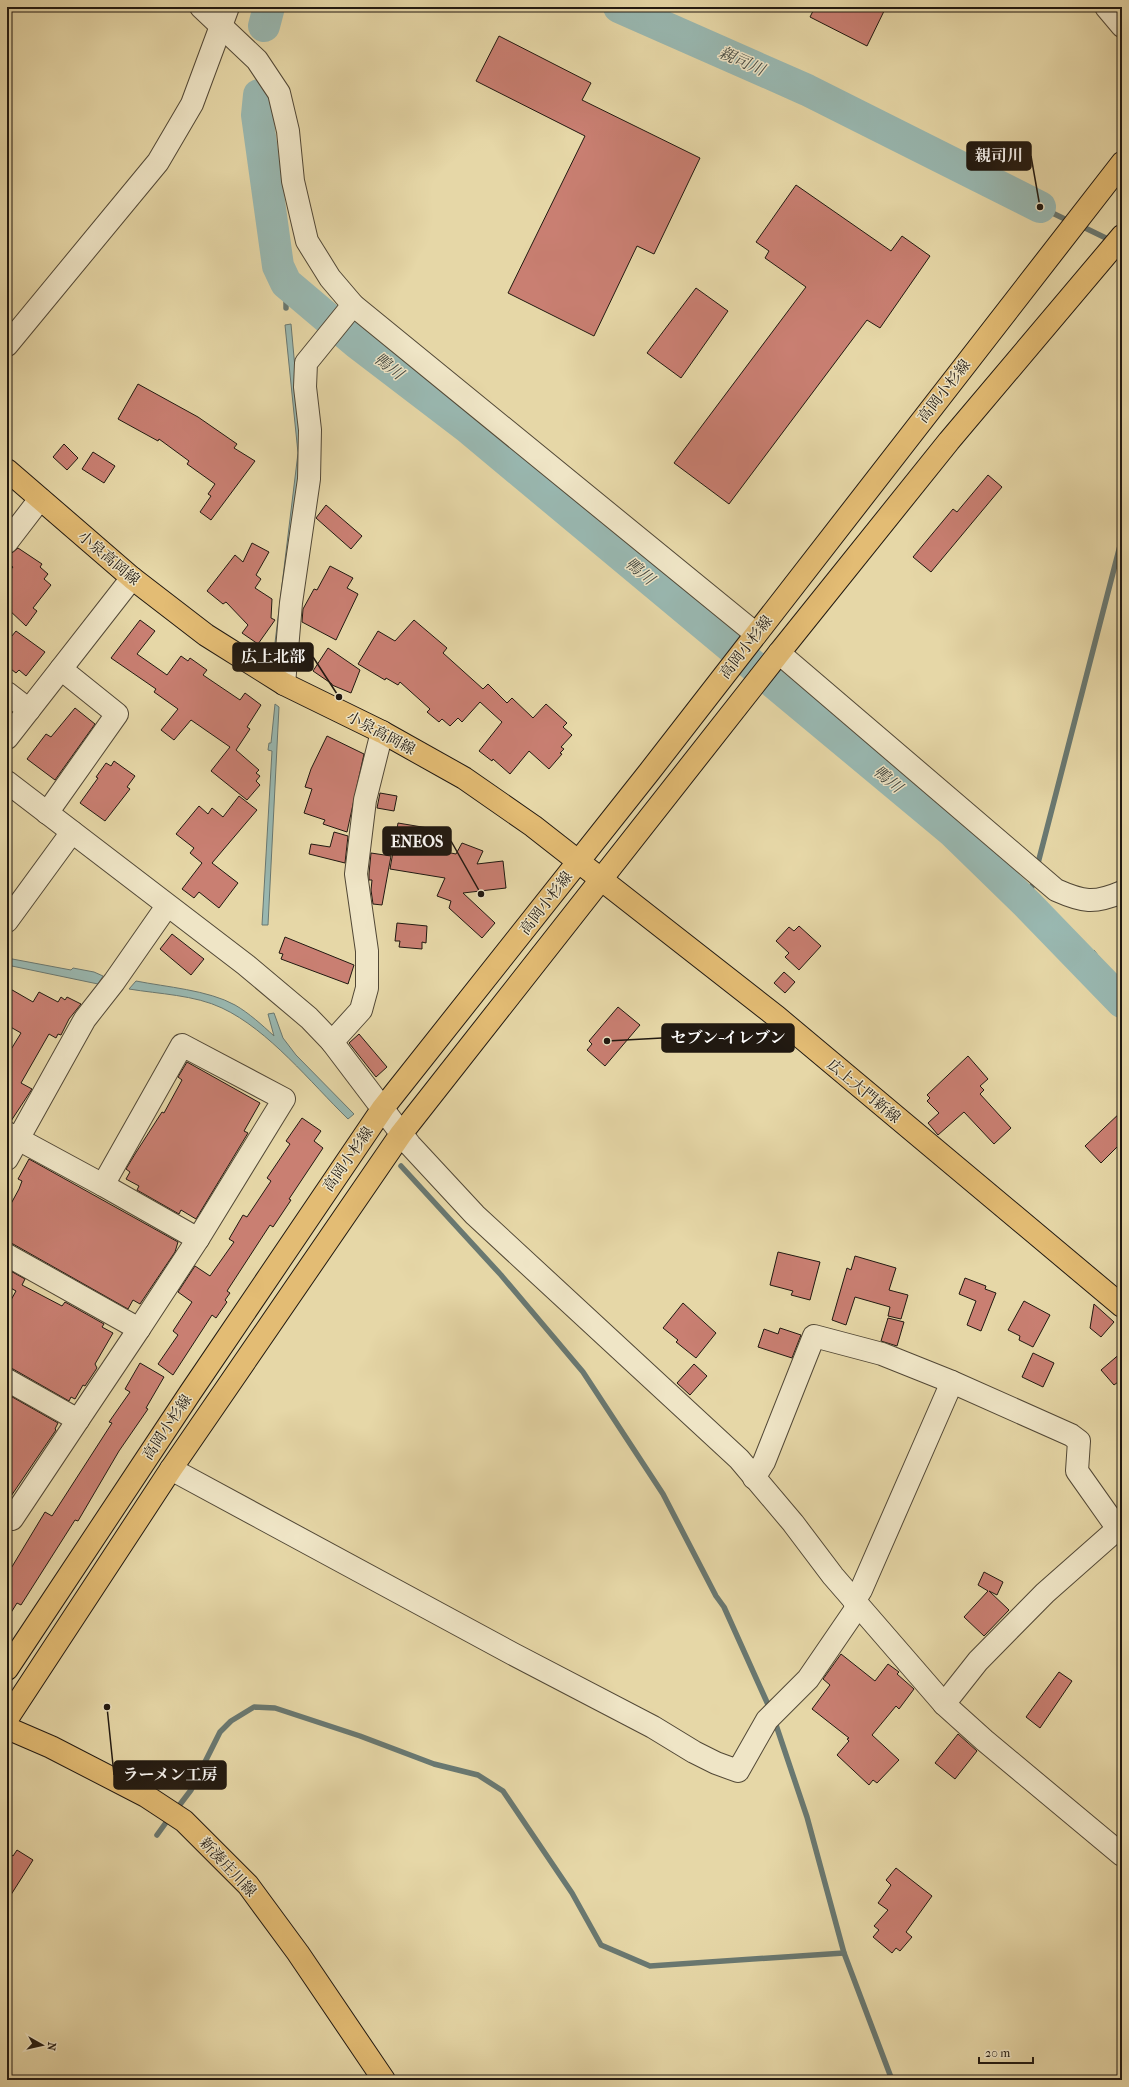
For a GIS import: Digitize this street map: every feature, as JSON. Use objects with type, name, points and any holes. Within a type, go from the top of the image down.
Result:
[{"type":"main road","name":"高岡小杉線","points":[[7,1669],[194,1386],[383,1108],[579,861],[1122,163]]},
{"type":"main road","name":"高岡小杉線","points":[[7,1719],[171,1468],[401,1134],[603,880],[750,690],[949,441],[1122,236]]},
{"type":"main road","name":"小泉高岡線","points":[[7,470],[132,578],[206,635],[284,684],[382,732],[464,778],[603,880]]},
{"type":"main road","name":"広上大門新線","points":[[603,880],[777,1017],[1122,1306]]},
{"type":"main road","name":"新湊庄川線","points":[[7,1728],[51,1747],[139,1793],[184,1821],[248,1885],[298,1953],[384,2080]]},
{"type":"street","points":[[201,7],[225,16],[279,93],[288,131],[293,181],[307,241],[350,309],[753,638]]},
{"type":"street","points":[[1106,7],[1122,26]]},
{"type":"street","points":[[7,345],[158,162],[192,104],[225,16]]},
{"type":"street","points":[[284,684],[291,603],[309,479],[310,430],[305,387],[306,364],[350,309]]},
{"type":"street","points":[[7,542],[40,499]]},
{"type":"street","points":[[7,738],[132,578]]},
{"type":"street","points":[[776,658],[1056,890],[1076,899],[1102,901],[1122,892]]},
{"type":"street","points":[[47,812],[117,714],[61,669]]},
{"type":"street","points":[[7,693],[29,710]]},
{"type":"street","points":[[332,1042],[361,1010],[367,988],[367,951],[356,874],[365,800],[382,732]]},
{"type":"street","points":[[7,782],[286,997],[332,1042],[383,1108],[401,1134],[475,1215],[727,1449],[754,1478],[856,1603],[944,1704],[984,1740],[1122,1855]]},
{"type":"street","points":[[7,921],[72,832]]},
{"type":"street","points":[[7,1159],[13,1136],[85,1019],[114,982],[167,906]]},
{"type":"street","points":[[9,1520],[139,1329],[198,1238],[284,1099],[182,1045],[103,1185]]},
{"type":"street","points":[[13,1136],[198,1238]]},
{"type":"street","points":[[7,1255],[139,1329]]},
{"type":"street","points":[[754,1478],[764,1462],[814,1336],[882,1354],[952,1382],[1079,1441],[1077,1471],[1120,1527],[1045,1593],[978,1661],[944,1704]]},
{"type":"street","points":[[7,1380],[78,1420]]},
{"type":"street","points":[[171,1468],[653,1727],[694,1752],[716,1763],[738,1771],[767,1720],[808,1679],[856,1603],[952,1382]]},
{"type":"water","points":[[291,324],[302,446],[280,652],[274,651],[298,453],[285,325]]},
{"type":"water","points":[[275,704],[279,707],[268,925],[262,925],[272,751],[268,750],[269,743],[271,743]]},
{"type":"water","points":[[1053,919],[1088,955],[1094,950],[1118,981],[1122,990],[1122,1013],[1080,969],[1075,973],[1072,970],[1075,965],[1041,930]]},
{"type":"water","points":[[7,958],[71,970],[73,968],[94,972],[103,976],[98,984],[7,965]]},
{"type":"water","points":[[136,981],[200,992],[224,1000],[245,1012],[274,1036],[268,1014],[274,1013],[283,1038],[296,1055],[354,1114],[348,1119],[273,1043],[239,1018],[222,1008],[200,1000],[129,989]]},
{"type":"building","points":[[815,7],[886,7],[867,46],[810,17]]},
{"type":"building","points":[[499,36],[591,83],[582,100],[700,158],[654,254],[637,246],[594,336],[508,293],[585,136],[476,81]]},
{"type":"building","points":[[796,185],[891,251],[902,236],[930,256],[880,328],[867,320],[729,504],[674,463],[806,287],[765,258],[769,251],[756,242]]},
{"type":"building","points":[[696,288],[728,311],[681,378],[647,353]]},
{"type":"building","points":[[138,384],[198,417],[237,444],[234,448],[255,461],[211,520],[200,512],[211,496],[208,494],[215,484],[187,464],[189,461],[159,439],[158,441],[118,419]]},
{"type":"building","points":[[64,444],[78,458],[67,470],[53,457]]},
{"type":"building","points":[[93,452],[115,466],[104,483],[82,469]]},
{"type":"building","points":[[988,475],[1002,487],[931,572],[913,557],[953,509],[957,512]]},
{"type":"building","points":[[326,505],[362,536],[351,549],[316,518]]},
{"type":"building","points":[[252,543],[269,552],[256,575],[261,579],[255,588],[272,599],[271,618],[275,620],[258,644],[242,633],[248,625],[226,602],[223,604],[207,591],[235,555],[243,562]]},
{"type":"building","points":[[18,548],[42,564],[40,567],[48,574],[44,579],[51,585],[33,608],[37,611],[26,626],[7,608],[7,574],[13,567],[7,563],[7,557]]},
{"type":"building","points":[[330,566],[353,578],[347,588],[358,594],[336,640],[302,622],[303,609],[314,589],[317,590]]},
{"type":"building","points":[[140,620],[155,631],[137,654],[167,675],[181,656],[188,661],[190,658],[207,670],[203,675],[240,700],[245,693],[261,705],[247,727],[250,729],[236,750],[259,770],[256,773],[260,776],[256,781],[260,785],[247,800],[211,771],[230,747],[191,720],[174,740],[161,730],[178,709],[154,692],[156,689],[111,658]]},
{"type":"building","points":[[414,620],[447,648],[443,653],[483,689],[488,684],[507,703],[512,698],[533,718],[546,704],[567,723],[563,727],[572,735],[561,747],[564,749],[560,753],[562,754],[549,769],[529,751],[510,774],[493,759],[492,761],[479,751],[502,722],[480,702],[462,722],[458,718],[450,726],[442,719],[439,722],[427,712],[430,709],[400,682],[398,685],[386,678],[385,680],[358,664],[378,631],[395,641]]},
{"type":"building","points":[[16,631],[45,652],[26,676],[19,670],[16,673],[7,666],[7,642]]},
{"type":"building","points":[[328,648],[360,670],[351,693],[332,685],[313,671]]},
{"type":"building","points":[[75,708],[95,724],[55,780],[27,759],[46,734],[51,737]]},
{"type":"building","points":[[327,736],[364,754],[347,832],[323,824],[325,820],[304,813],[312,789],[305,787],[311,769]]},
{"type":"building","points":[[114,761],[135,776],[127,787],[130,789],[105,821],[80,803],[98,778],[96,777],[106,763],[111,766]]},
{"type":"building","points":[[380,793],[397,796],[394,811],[377,808]]},
{"type":"building","points":[[239,796],[257,810],[212,863],[238,883],[219,908],[199,892],[194,898],[182,889],[202,863],[190,853],[194,848],[176,834],[199,806],[208,814],[212,808],[223,817]]},
{"type":"building","points":[[398,823],[434,829],[430,849],[456,854],[462,843],[483,851],[477,864],[503,861],[506,888],[463,893],[495,923],[482,938],[449,908],[451,901],[437,896],[445,878],[390,869]]},
{"type":"building","points":[[334,832],[348,836],[345,863],[309,854],[311,844],[330,847]]},
{"type":"building","points":[[371,853],[391,856],[382,905],[373,904],[371,890],[372,880],[369,880]]},
{"type":"building","points":[[397,923],[427,926],[426,943],[422,942],[422,949],[399,947],[400,941],[395,941]]},
{"type":"building","points":[[799,926],[821,946],[799,970],[785,957],[789,953],[776,941],[789,927],[794,931]]},
{"type":"building","points":[[172,934],[204,959],[191,975],[160,949]]},
{"type":"building","points":[[285,937],[354,965],[348,984],[281,959],[283,954],[279,953]]},
{"type":"building","points":[[784,972],[795,982],[785,993],[774,983]]},
{"type":"building","points":[[7,987],[33,1002],[39,992],[58,1002],[61,997],[65,1000],[67,997],[81,1004],[69,1019],[61,1035],[58,1034],[56,1038],[49,1034],[21,1083],[32,1089],[11,1121],[7,1121],[7,1056],[21,1033],[7,1025]]},
{"type":"building","points":[[618,1007],[640,1025],[605,1066],[587,1050],[592,1044],[589,1041]]},
{"type":"building","points":[[359,1034],[387,1067],[376,1077],[349,1043]]},
{"type":"building","points":[[968,1056],[988,1079],[980,1086],[984,1090],[980,1094],[1011,1128],[994,1144],[964,1112],[938,1135],[928,1123],[939,1113],[927,1101],[930,1098],[927,1095]]},
{"type":"building","points":[[187,1062],[260,1103],[244,1131],[248,1133],[196,1219],[181,1210],[179,1214],[137,1190],[139,1186],[126,1179],[130,1172],[126,1169],[162,1112],[164,1113],[182,1080],[178,1077]]},
{"type":"building","points":[[1122,1111],[1122,1142],[1101,1163],[1085,1146]]},
{"type":"building","points":[[302,1118],[321,1131],[314,1141],[323,1148],[289,1199],[291,1200],[273,1227],[270,1225],[227,1291],[230,1293],[225,1300],[227,1302],[216,1318],[212,1315],[173,1375],[158,1364],[178,1335],[173,1331],[192,1302],[178,1292],[195,1266],[210,1276],[234,1242],[229,1239],[243,1215],[247,1217],[271,1181],[267,1178],[290,1144],[286,1141]]},
{"type":"building","points":[[29,1159],[178,1242],[175,1252],[140,1304],[133,1300],[128,1309],[13,1244],[7,1243],[7,1211],[19,1189],[22,1181],[18,1179]]},
{"type":"building","points":[[778,1252],[820,1262],[810,1300],[791,1295],[793,1291],[770,1285]]},
{"type":"building","points":[[855,1256],[896,1268],[889,1290],[908,1295],[901,1319],[888,1316],[890,1307],[855,1297],[846,1325],[832,1320],[847,1268],[851,1270]]},
{"type":"building","points":[[7,1269],[25,1279],[22,1285],[62,1306],[65,1302],[104,1324],[102,1327],[113,1333],[95,1364],[97,1368],[85,1386],[83,1385],[75,1399],[71,1397],[69,1401],[13,1369],[7,1368],[7,1307],[16,1291],[7,1286]]},
{"type":"building","points":[[965,1278],[986,1286],[985,1289],[996,1293],[981,1331],[967,1325],[976,1301],[959,1294]]},
{"type":"building","points":[[1024,1301],[1050,1315],[1033,1347],[1019,1340],[1020,1336],[1008,1330]]},
{"type":"building","points":[[683,1303],[716,1333],[696,1358],[676,1342],[678,1340],[663,1328]]},
{"type":"building","points":[[1094,1304],[1114,1322],[1101,1337],[1090,1328]]},
{"type":"building","points":[[888,1318],[904,1322],[897,1346],[881,1341]]},
{"type":"building","points":[[780,1328],[801,1335],[792,1358],[758,1347],[764,1329],[778,1334]]},
{"type":"building","points":[[1122,1352],[1122,1379],[1114,1385],[1101,1370]]},
{"type":"building","points":[[1033,1353],[1054,1363],[1043,1387],[1022,1377]]},
{"type":"building","points":[[140,1363],[164,1377],[146,1408],[148,1409],[119,1451],[78,1521],[75,1520],[21,1605],[17,1603],[7,1619],[7,1575],[45,1512],[52,1516],[112,1423],[109,1422],[130,1392],[125,1389]]},
{"type":"building","points":[[694,1364],[707,1376],[690,1395],[677,1383]]},
{"type":"building","points":[[7,1394],[58,1423],[55,1429],[56,1430],[7,1502]]},
{"type":"building","points":[[984,1572],[1003,1582],[997,1595],[989,1591],[1009,1610],[984,1636],[964,1617],[988,1591],[978,1585]]},
{"type":"building","points":[[841,1654],[875,1681],[888,1664],[899,1672],[897,1674],[914,1689],[899,1709],[896,1706],[872,1735],[899,1760],[877,1783],[873,1780],[869,1785],[837,1755],[849,1741],[847,1739],[849,1738],[812,1709],[830,1685],[823,1679]]},
{"type":"building","points":[[1059,1672],[1072,1681],[1040,1728],[1026,1717]]},
{"type":"building","points":[[958,1734],[977,1751],[955,1779],[935,1763]]},
{"type":"building","points":[[17,1850],[33,1860],[7,1901],[7,1852],[13,1856]]},
{"type":"building","points":[[896,1868],[932,1896],[906,1932],[912,1937],[900,1951],[896,1948],[892,1953],[873,1937],[879,1930],[874,1926],[888,1910],[878,1903],[891,1885],[886,1880]]},
{"type":"waterway","name":"鴨川","points":[[264,26],[269,7]]},
{"type":"waterway","name":"親司川","points":[[619,7],[807,90],[1040,207]]},
{"type":"waterway","name":"鴨川","points":[[259,95],[257,115],[278,266],[286,283],[357,343],[467,427],[953,832],[1027,904],[1122,1002]]},
{"type":"waterway","name":"親司川","points":[[1040,207],[1071,222]]},
{"type":"waterway","name":"親司川","points":[[1079,225],[1112,241]]},
{"type":"waterway","points":[[286,283],[286,308]]},
{"type":"waterway","points":[[1037,867],[1122,538]]},
{"type":"waterway","points":[[1027,904],[1034,879]]},
{"type":"waterway","points":[[401,1166],[501,1275],[583,1372],[663,1494],[716,1596],[724,1607],[770,1709]]},
{"type":"waterway","points":[[175,1811],[191,1790],[220,1732],[231,1721],[254,1707],[275,1708],[360,1736],[434,1764],[478,1775],[503,1791],[572,1893],[601,1945],[650,1966],[844,1953]]},
{"type":"waterway","points":[[774,1719],[807,1817],[844,1953],[892,2080]]},
{"type":"waterway","points":[[157,1835],[170,1817]]},
{"type":"place","name":"親司川","points":[[1040,207]]},
{"type":"place","name":"広上北部","points":[[339,697]]},
{"type":"place","name":"ENEOS","points":[[481,894]]},
{"type":"place","name":"セブン-イレブン","points":[[607,1041]]},
{"type":"place","name":"ラーメン工房","points":[[107,1707]]}]
